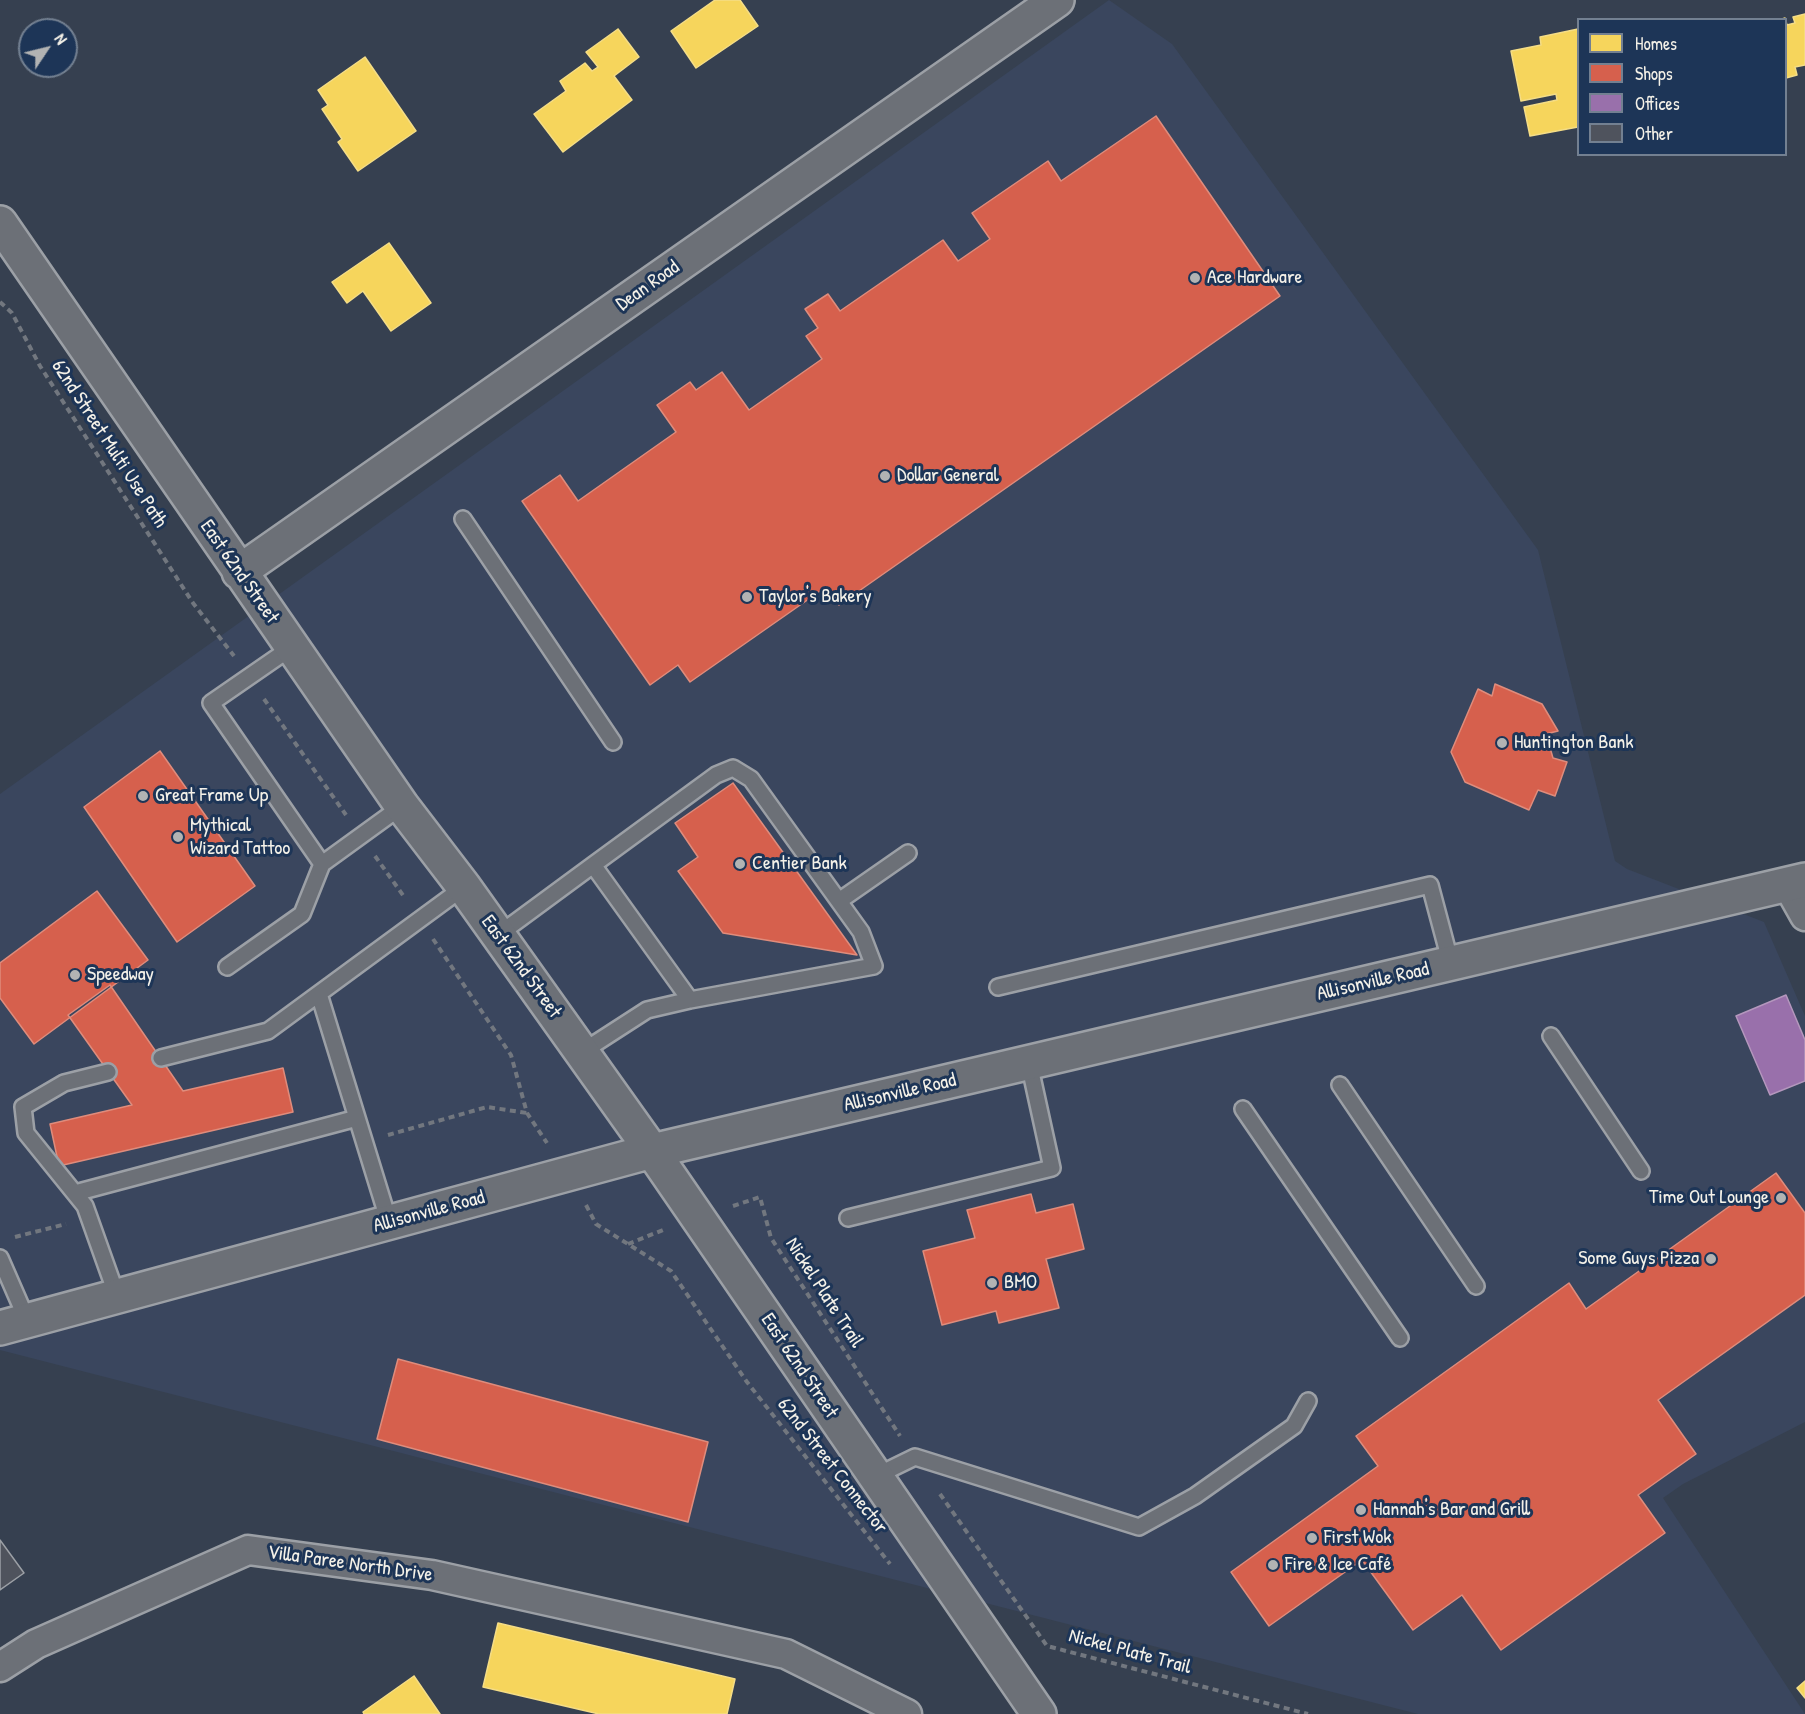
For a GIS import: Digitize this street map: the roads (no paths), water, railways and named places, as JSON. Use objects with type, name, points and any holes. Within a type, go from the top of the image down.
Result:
[{"type":"street","name":"Dean Road","points":[[239,572],[1057,0]]},
{"type":"street","name":"East 62nd Street","points":[[0,223],[402,806],[464,887],[652,1151],[1039,1714]]},
{"type":"street","points":[[1796,882],[1805,916]]},
{"type":"street","name":"Allisonville Road","points":[[13,1324],[652,1151],[1796,882]]},
{"type":"street","name":"Villa Paree North Drive","points":[[0,1667],[36,1644],[248,1550],[432,1575],[786,1654],[907,1714]]},
{"type":"lane","points":[[463,519],[613,742]]},
{"type":"lane","points":[[292,646],[211,703],[322,864]]},
{"type":"lane","points":[[498,935],[716,776],[733,768],[751,779],[839,901],[861,932],[874,966],[690,999],[647,1010],[582,1052]]},
{"type":"lane","points":[[227,967],[302,914],[322,864],[402,806]]},
{"type":"lane","points":[[839,901],[908,853]]},
{"type":"lane","points":[[593,865],[690,999]]},
{"type":"lane","points":[[998,987],[1430,885],[1451,963]]},
{"type":"lane","points":[[160,1058],[268,1032],[464,887]]},
{"type":"lane","points":[[319,994],[389,1222]]},
{"type":"lane","points":[[1551,1036],[1641,1171]]},
{"type":"lane","points":[[848,1218],[1052,1168],[1029,1063]]},
{"type":"lane","points":[[108,1072],[64,1083],[23,1107],[26,1132],[85,1206],[117,1296]]},
{"type":"lane","points":[[1340,1085],[1476,1286]]},
{"type":"lane","points":[[1242,1109],[1400,1338]]},
{"type":"lane","points":[[75,1193],[357,1118]]},
{"type":"lane","points":[[0,1258],[13,1324]]},
{"type":"lane","points":[[874,1477],[915,1457],[1140,1527],[1195,1496],[1294,1426],[1308,1401]]},
{"type":"place","name":"Ace Hardware","points":[[1195,278]]},
{"type":"place","name":"Dollar General","points":[[885,476]]},
{"type":"place","name":"Taylor's Bakery","points":[[747,597]]},
{"type":"place","name":"Huntington Bank","points":[[1502,743]]},
{"type":"place","name":"Great Frame Up","points":[[143,796]]},
{"type":"place","name":"Mythical Wizard Tattoo","points":[[178,837]]},
{"type":"place","name":"Centier Bank","points":[[740,864]]},
{"type":"place","name":"Speedway","points":[[75,975]]},
{"type":"place","name":"Time Out Lounge","points":[[1781,1198]]},
{"type":"place","name":"Some Guys Pizza","points":[[1711,1259]]},
{"type":"place","name":"BMO","points":[[992,1283]]},
{"type":"place","name":"Hannah's Bar and Grill","points":[[1361,1510]]},
{"type":"place","name":"First Wok","points":[[1312,1538]]},
{"type":"place","name":"Fire & Ice Café","points":[[1273,1565]]}]
